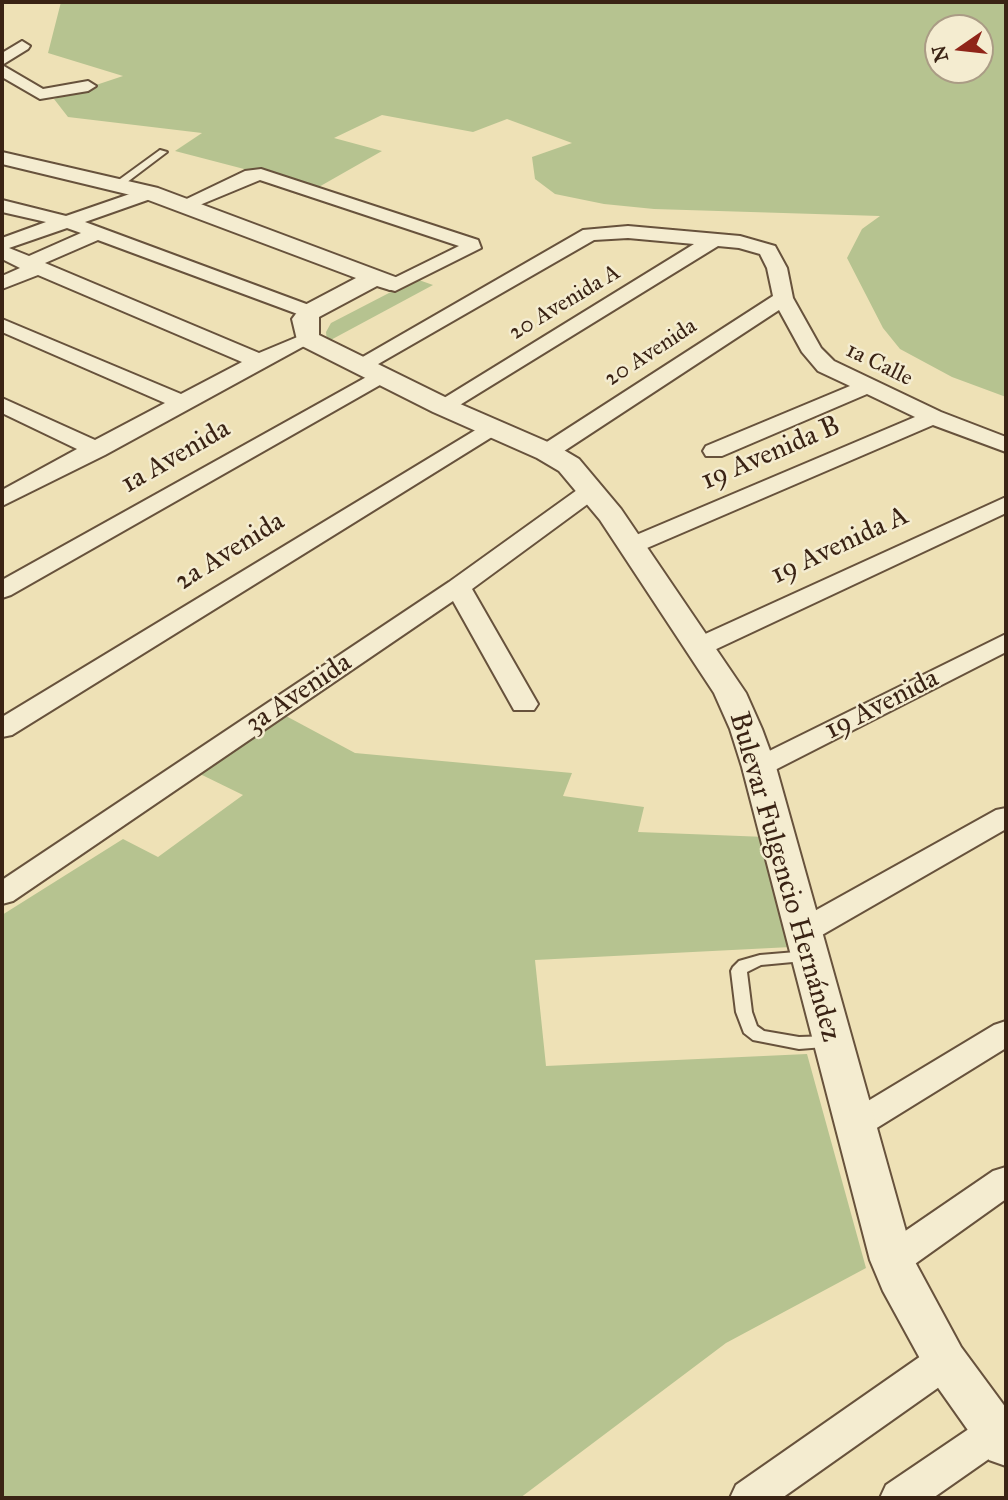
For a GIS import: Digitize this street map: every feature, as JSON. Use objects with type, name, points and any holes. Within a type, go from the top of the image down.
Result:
[{"type":"street","points":[[2,60],[22,46]]},
{"type":"street","points":[[2,70],[40,94],[88,86]]},
{"type":"street","points":[[2,158],[150,193],[386,281]]},
{"type":"street","points":[[4,496],[184,403],[259,361],[307,327],[327,323],[386,281],[471,248],[471,244],[261,174],[251,175],[183,205]]},
{"type":"street","points":[[2,244],[150,193]]},
{"type":"street","points":[[2,206],[68,222],[98,233],[307,327]]},
{"type":"street","name":"1a Calle","points":[[590,234],[628,232],[758,245],[768,250],[777,268],[783,298],[818,359],[865,387],[933,418],[1006,445]]},
{"type":"street","points":[[2,284],[98,233]]},
{"type":"street","name":"1a Avenida","points":[[2,590],[368,371],[590,234]]},
{"type":"street","name":"20 Avenida A","points":[[442,406],[714,240]]},
{"type":"street","points":[[2,252],[259,361]]},
{"type":"street","name":"20 Avenida","points":[[547,452],[783,298]]},
{"type":"street","points":[[2,325],[184,403]]},
{"type":"street","name":"Bulevar Fulgencio Hernández","points":[[307,327],[368,371],[547,452],[569,465],[593,490],[701,646],[730,693],[759,767],[831,1042],[892,1260],[905,1291],[945,1361],[1001,1438]]},
{"type":"street","points":[[714,451],[865,387]]},
{"type":"street","points":[[2,405],[97,450]]},
{"type":"street","name":"19 Avenida B","points":[[631,546],[933,418]]},
{"type":"street","name":"2a Avenida","points":[[2,729],[492,428]]},
{"type":"street","name":"3a Avenida","points":[[2,894],[458,587],[593,490]]},
{"type":"street","name":"19 Avenida A","points":[[701,646],[1006,504]]},
{"type":"street","points":[[458,587],[524,704]]},
{"type":"street","name":"19 Avenida","points":[[759,767],[1006,642]]},
{"type":"street","points":[[807,944],[1006,817]]},
{"type":"street","points":[[855,1125],[1006,1033]]},
{"type":"street","points":[[892,1260],[1006,1181]]},
{"type":"street","points":[[750,1498],[945,1361]]},
{"type":"street","points":[[900,1498],[1001,1438]]},
{"type":"lane","points":[[119,184],[163,152]]},
{"type":"lane","points":[[807,944],[746,965],[739,971],[744,1012],[750,1028],[759,1035],[799,1043],[831,1042]]},
{"type":"green space","points":[[61,2],[1006,2],[1006,397],[952,377],[900,349],[883,328],[847,258],[862,229],[880,216],[654,209],[604,204],[555,194],[535,179],[532,157],[572,143],[507,119],[473,132],[382,115],[334,138],[382,151],[317,188],[175,151],[202,133],[68,117],[54,99],[123,76],[48,53]]},
{"type":"green space","points":[[416,279],[433,285],[327,342],[326,332],[331,323]]},
{"type":"green space","points":[[286,716],[355,753],[572,773],[563,796],[644,807],[638,832],[766,837],[791,947],[535,960],[546,1066],[807,1054],[866,1268],[726,1343],[520,1498],[2,1498],[2,915],[123,839],[158,857],[243,795],[200,774]]}]
